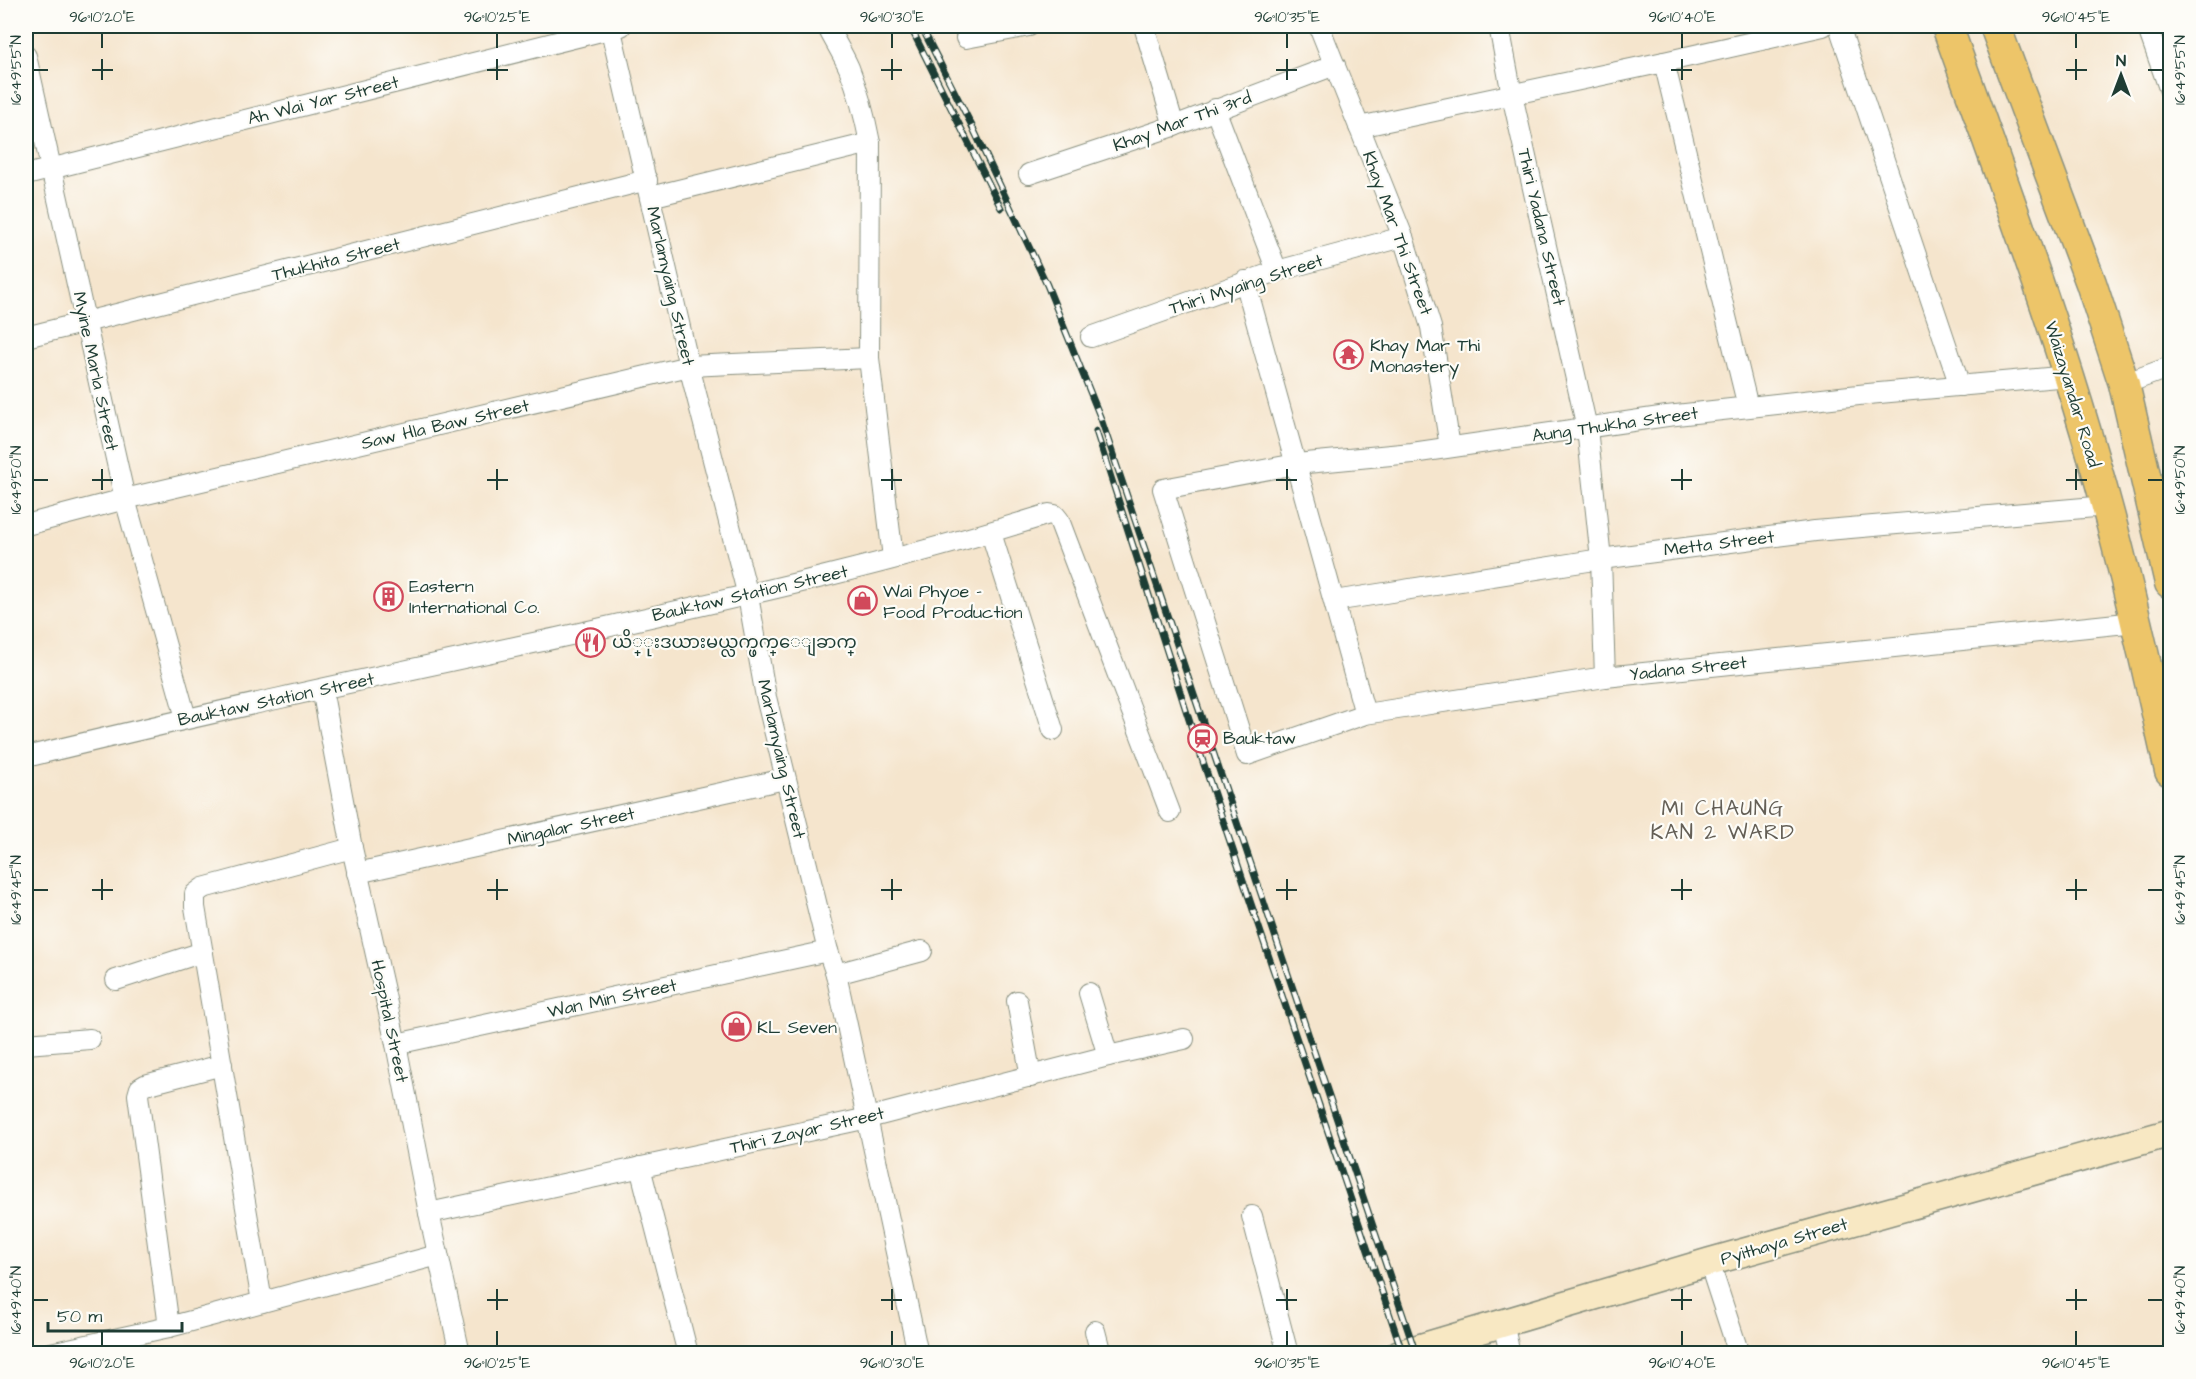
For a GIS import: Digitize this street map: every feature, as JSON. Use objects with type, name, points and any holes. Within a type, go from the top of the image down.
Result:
[{"type":"main road","name":"Waizayandar Road","points":[[1947,26],[2044,299],[2107,506],[2170,771]]},
{"type":"main road","points":[[1995,26],[2091,283],[2124,384],[2170,583]]},
{"type":"main road","points":[[2044,299],[2091,283]]},
{"type":"street","name":"Ah Wai Yar Street","points":[[26,175],[613,26]]},
{"type":"street","name":"Marlamyaing Street","points":[[613,26],[689,366],[748,596],[766,697],[785,779],[828,951],[836,974],[918,1353]]},
{"type":"street","points":[[827,26],[856,86],[864,111],[870,143],[869,358],[893,558]]},
{"type":"street","points":[[966,38],[1029,26]]},
{"type":"street","points":[[1144,26],[1174,126]]},
{"type":"street","name":"Khay Mar Thi Street","points":[[1319,26],[1403,237],[1431,327],[1450,447]]},
{"type":"street","name":"Thiri Yadana Street","points":[[1499,26],[1512,95],[1587,428],[1601,559],[1605,677]]},
{"type":"street","points":[[1359,127],[1823,26]]},
{"type":"street","points":[[1839,26],[1960,386]]},
{"type":"street","points":[[2147,26],[2170,91]]},
{"type":"street","name":"Myine Marla Street","points":[[26,56],[125,499],[186,718]]},
{"type":"street","points":[[1664,62],[1748,407]]},
{"type":"street","name":"Khay Mar Thi 3rd","points":[[1029,174],[1174,126],[1335,65]]},
{"type":"street","points":[[1215,109],[1277,271]]},
{"type":"street","name":"Thukhita Street","points":[[26,337],[649,189],[870,143]]},
{"type":"street","name":"Thiri Myaing Street","points":[[1091,337],[1245,281],[1403,237]]},
{"type":"street","points":[[1245,281],[1365,714]]},
{"type":"street","name":"Saw Hla Baw Street","points":[[26,525],[125,499],[689,366],[869,358]]},
{"type":"street","points":[[2124,384],[2170,367]]},
{"type":"street","name":"Aung Thukha Street","points":[[1247,755],[1163,489],[1296,464],[1412,453],[1667,416],[2068,376]]},
{"type":"street","name":"Metta Street","points":[[1334,601],[1601,559],[1815,531],[2107,506]]},
{"type":"street","name":"Bauktaw Station Street","points":[[26,757],[186,718],[748,596],[991,532],[1049,514],[1055,515],[1059,520],[1170,812]]},
{"type":"street","points":[[991,532],[1053,730]]},
{"type":"street","name":"Yadana Street","points":[[1247,755],[1365,714],[1605,677],[2136,622]]},
{"type":"street","name":"Hospital Street","points":[[322,689],[357,873],[396,1044],[429,1213],[460,1353]]},
{"type":"street","name":"Mingalar Street","points":[[357,873],[785,779]]},
{"type":"street","points":[[262,1302],[195,907],[195,894],[203,888],[352,848]]},
{"type":"street","name":"Wan Min Street","points":[[396,1044],[828,951]]},
{"type":"street","points":[[836,974],[922,951]]},
{"type":"street","points":[[116,980],[203,952]]},
{"type":"street","points":[[1089,993],[1108,1056]]},
{"type":"street","points":[[1017,1001],[1031,1077]]},
{"type":"street","name":"Thiri Zayar Street","points":[[429,1213],[868,1118],[1184,1038]]},
{"type":"street","points":[[26,1044],[90,1039]]},
{"type":"street","points":[[169,1327],[138,1095],[140,1088],[145,1085],[222,1065]]},
{"type":"street","name":"Pyithaya Street","points":[[1399,1353],[1709,1262],[2170,1133]]},
{"type":"street","points":[[640,1167],[688,1353]]},
{"type":"street","points":[[1251,1216],[1288,1353]]},
{"type":"street","points":[[46,1353],[75,1350],[169,1327],[438,1256]]},
{"type":"street","points":[[1709,1262],[1739,1353]]},
{"type":"street","points":[[1503,1323],[1510,1353]]},
{"type":"street","points":[[1095,1331],[1101,1353]]},
{"type":"railway","points":[[910,26],[1001,208]]},
{"type":"railway","points":[[921,26],[972,126],[1047,285],[1101,419],[1416,1354]]},
{"type":"railway","points":[[1096,431],[1193,732],[1403,1354]]},
{"type":"place","name":"Khay Mar Thi Monastery","points":[[1349,355]]},
{"type":"place","name":"Eastern International Co.","points":[[388,596]]},
{"type":"place","name":"Wai Phyoe - Food Production","points":[[862,601]]},
{"type":"place","name":"ယိ္ုးဒယားမယ္လက္ဖက္ေျခာက္","points":[[591,642]]},
{"type":"place","name":"Bauktaw","points":[[1202,738]]},
{"type":"place","name":"KL Seven","points":[[736,1027]]},
{"type":"district","name":"MI CHAUNG KAN 2 WARD","points":[[1723,820]]}]
